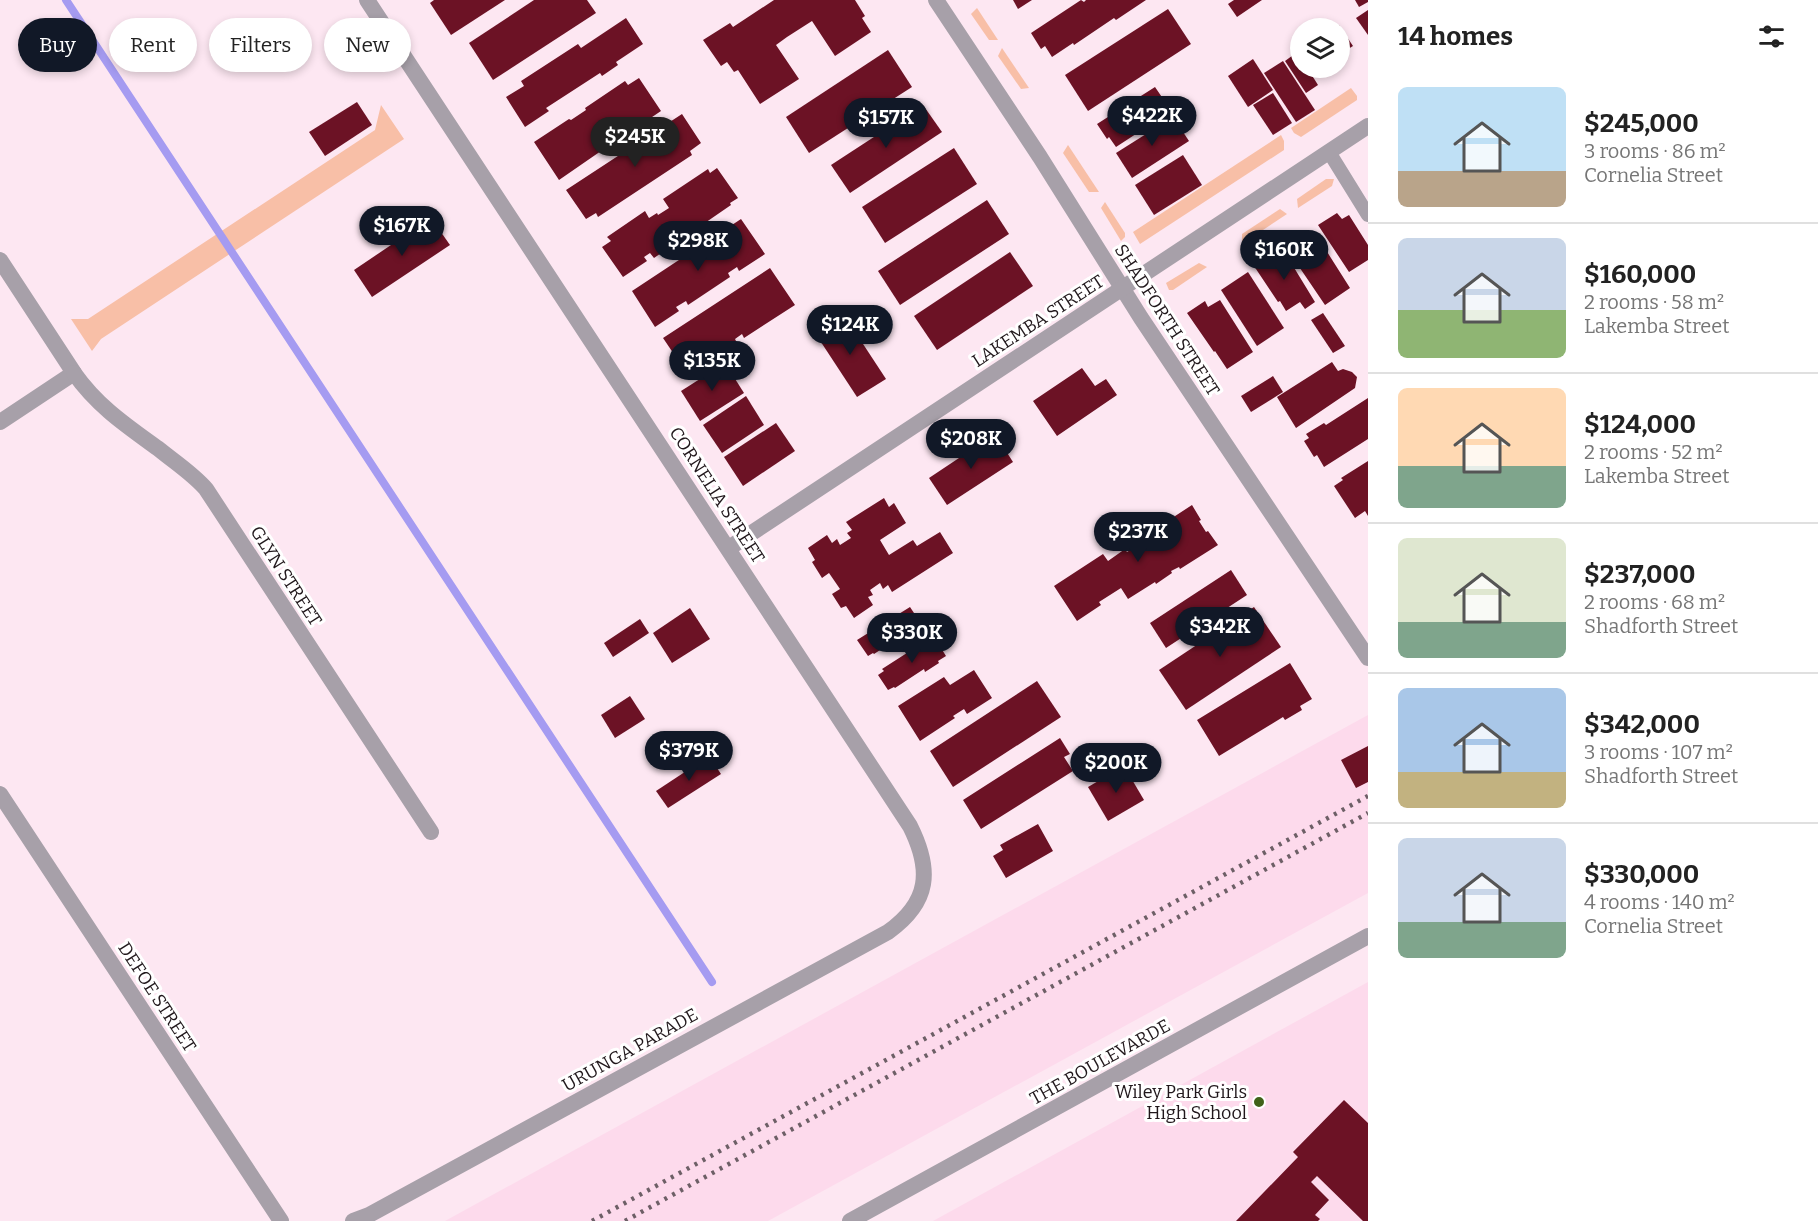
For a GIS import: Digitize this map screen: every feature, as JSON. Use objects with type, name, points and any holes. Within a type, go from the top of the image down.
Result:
[{"type":"street","name":"CORNELIA STREET","points":[[368,0],[434,104],[729,548],[910,826],[923,859],[925,875],[923,888],[916,901]]},
{"type":"street","name":"SHADFORTH STREET","points":[[936,0],[1368,658]]},
{"type":"street","name":"LAKEMBA STREET","points":[[729,548],[1368,126]]},
{"type":"street","points":[[0,260],[74,373],[0,422]]},
{"type":"street","name":"GLYN STREET","points":[[74,373],[88,393],[109,412],[198,479],[206,489],[431,832]]},
{"type":"street","name":"DEFOE STREET","points":[[0,794],[281,1221]]},
{"type":"street","name":"URUNGA PARADE","points":[[353,1221],[369,1215],[888,932],[907,915],[916,901]]},
{"type":"street","name":"THE BOULEVARDE","points":[[850,1221],[1368,936]]},
{"type":"lane","points":[[1329,152],[1368,214]]},
{"type":"shaded area","points":[[977,8],[998,40],[989,40],[971,14]]},
{"type":"shaded area","points":[[1002,48],[1029,88],[1021,89],[998,56]]},
{"type":"shaded area","points":[[1351,88],[1357,100],[1301,137],[1294,133],[1291,128]]},
{"type":"shaded area","points":[[381,105],[404,139],[101,339],[92,351],[71,319],[88,319],[375,130]]},
{"type":"shaded area","points":[[1281,135],[1284,150],[1140,244],[1133,232]]},
{"type":"shaded area","points":[[1068,145],[1099,192],[1089,192],[1063,153]]},
{"type":"shaded area","points":[[1326,179],[1334,179],[1332,186],[1298,208],[1297,199]]},
{"type":"shaded area","points":[[1105,202],[1125,233],[1121,241],[1101,208]]},
{"type":"shaded area","points":[[1280,209],[1287,214],[1242,244],[1242,234]]},
{"type":"shaded area","points":[[1199,263],[1207,267],[1173,290],[1169,290],[1166,283]]},
{"type":"shaded area","points":[[1368,715],[1368,893],[768,1221],[445,1221]]},
{"type":"shaded area","name":"Wiley Park Girls High School","points":[[1368,982],[1368,1221],[933,1221]]},
{"type":"building","points":[[434,0],[505,0],[451,35],[430,3]]},
{"type":"building","points":[[534,0],[587,0],[596,13],[493,80],[469,43]]},
{"type":"building","points":[[774,0],[855,0],[871,32],[835,56],[812,21],[787,37],[776,45],[799,79],[760,104],[738,70],[734,72],[727,62],[721,66],[703,40],[730,23],[733,27]]},
{"type":"building","points":[[1013,0],[1032,0],[1018,9]]},
{"type":"building","points":[[1081,0],[1084,2],[1086,0],[1146,0],[1052,57],[1045,46],[1041,49],[1031,33]]},
{"type":"building","points":[[1234,0],[1262,0],[1237,17],[1228,4]]},
{"type":"building","points":[[1355,0],[1368,0],[1368,2],[1359,7]]},
{"type":"building","points":[[1168,9],[1191,44],[1088,111],[1065,75]]},
{"type":"building","points":[[1368,10],[1368,35],[1356,18]]},
{"type":"building","points":[[626,18],[643,44],[616,62],[618,65],[602,76],[600,73],[546,108],[549,111],[525,127],[506,97],[524,86],[521,81],[578,44],[581,48]]},
{"type":"building","points":[[888,50],[912,87],[809,153],[786,117]]},
{"type":"building","points":[[1290,57],[1290,69],[1285,61]]},
{"type":"building","points":[[1253,59],[1273,90],[1248,107],[1228,76]]},
{"type":"building","points":[[1283,61],[1290,72],[1290,78],[1294,78],[1315,110],[1296,122],[1264,73]]},
{"type":"building","points":[[639,78],[661,111],[609,146],[608,144],[559,180],[534,142],[586,110],[585,108],[625,81],[628,85]]},
{"type":"building","points":[[1296,78],[1314,78],[1318,85],[1306,93]]},
{"type":"building","points":[[1155,87],[1170,109],[1164,113],[1165,115],[1116,147],[1109,137],[1107,139],[1097,124]]},
{"type":"building","points":[[1273,93],[1292,123],[1273,135],[1253,105]]},
{"type":"building","points":[[357,102],[372,125],[325,156],[309,132]]},
{"type":"building","points":[[923,105],[942,132],[850,193],[831,165]]},
{"type":"building","points":[[682,114],[701,143],[690,151],[692,155],[598,217],[596,213],[586,219],[566,190]]},
{"type":"building","points":[[1173,117],[1189,141],[1132,178],[1116,153]]},
{"type":"building","points":[[954,148],[977,184],[885,243],[862,207]]},
{"type":"building","points":[[1183,155],[1202,185],[1154,215],[1135,185]]},
{"type":"building","points":[[717,168],[738,198],[654,258],[650,253],[644,257],[647,261],[623,277],[602,247],[611,241],[607,237],[645,211],[649,218],[657,213],[658,215],[669,208],[663,199],[708,169],[710,173]]},
{"type":"building","points":[[987,200],[1009,234],[900,305],[878,271]]},
{"type":"building","points":[[1337,213],[1342,219],[1349,215],[1368,245],[1368,260],[1349,272],[1318,225]]},
{"type":"building","points":[[431,218],[450,245],[372,297],[354,270]]},
{"type":"building","points":[[741,219],[765,254],[739,271],[737,267],[728,273],[730,277],[688,305],[686,301],[676,307],[679,311],[655,327],[632,291]]},
{"type":"building","points":[[1301,236],[1306,243],[1317,236],[1350,288],[1325,305],[1285,246]]},
{"type":"building","points":[[1282,248],[1315,302],[1305,309],[1300,302],[1286,311],[1254,266]]},
{"type":"building","points":[[1010,252],[1033,286],[937,350],[914,316]]},
{"type":"building","points":[[770,268],[795,305],[744,338],[742,334],[735,339],[737,343],[688,375],[663,338]]},
{"type":"building","points":[[1248,272],[1284,328],[1257,346],[1221,290]]},
{"type":"building","points":[[1220,300],[1253,352],[1227,369],[1187,313],[1205,301],[1208,307]]},
{"type":"building","points":[[1323,313],[1345,346],[1333,353],[1311,320]]},
{"type":"building","points":[[844,315],[886,379],[857,397],[815,333]]},
{"type":"building","points":[[1332,362],[1338,371],[1343,369],[1352,372],[1357,377],[1355,388],[1296,428],[1277,397]]},
{"type":"building","points":[[725,363],[744,393],[700,421],[681,391]]},
{"type":"building","points":[[1082,368],[1095,386],[1106,379],[1117,395],[1057,436],[1033,401]]},
{"type":"building","points":[[1273,376],[1283,392],[1251,412],[1241,396]]},
{"type":"building","points":[[746,396],[764,425],[722,453],[703,425]]},
{"type":"building","points":[[1368,398],[1368,439],[1324,467],[1317,455],[1314,457],[1304,441],[1309,438],[1306,434],[1324,423],[1326,425]]},
{"type":"building","points":[[776,423],[795,451],[743,486],[724,457]]},
{"type":"building","points":[[995,434],[1013,462],[947,505],[929,478]]},
{"type":"building","points":[[1368,461],[1368,516],[1365,511],[1355,518],[1334,486],[1343,480],[1341,478]]},
{"type":"building","points":[[884,498],[889,507],[894,503],[906,523],[880,540],[889,555],[913,540],[917,546],[940,532],[953,553],[892,592],[888,585],[883,589],[880,583],[870,590],[873,595],[868,597],[873,605],[854,618],[846,606],[841,608],[832,594],[840,589],[829,573],[822,578],[812,562],[815,560],[808,548],[827,535],[832,543],[837,539],[840,545],[851,538],[847,533],[852,530],[846,522]]},
{"type":"building","points":[[1192,505],[1206,532],[1208,531],[1218,545],[1180,569],[1179,567],[1171,571],[1172,573],[1156,584],[1155,582],[1128,599],[1121,588],[1099,602],[1101,605],[1077,621],[1054,586],[1103,554],[1108,561],[1125,549],[1127,552],[1147,540],[1141,531],[1166,515],[1169,520]]},
{"type":"building","points":[[1231,570],[1247,595],[1166,648],[1150,623]]},
{"type":"building","points":[[910,607],[916,616],[920,613],[926,622],[904,637],[903,635],[868,656],[857,640]]},
{"type":"building","points":[[1254,607],[1281,647],[1186,710],[1159,670]]},
{"type":"building","points":[[690,608],[710,639],[672,663],[653,633]]},
{"type":"building","points":[[640,619],[649,633],[613,657],[604,643]]},
{"type":"building","points":[[934,637],[946,656],[925,672],[924,669],[888,690],[878,675],[884,671],[882,669]]},
{"type":"building","points":[[1290,663],[1312,699],[1300,706],[1302,710],[1285,720],[1283,717],[1219,756],[1197,720]]},
{"type":"building","points":[[974,670],[992,698],[967,714],[964,709],[953,716],[955,718],[920,741],[898,706],[944,677],[950,685]]},
{"type":"building","points":[[1037,681],[1061,717],[953,787],[930,751]]},
{"type":"building","points":[[630,696],[645,719],[615,738],[601,715]]},
{"type":"building","points":[[1060,738],[1070,754],[1064,757],[1073,771],[981,829],[963,800]]},
{"type":"building","points":[[1368,746],[1368,782],[1356,788],[1341,760]]},
{"type":"building","points":[[709,756],[721,774],[668,808],[656,791]]},
{"type":"building","points":[[1124,766],[1144,800],[1108,821],[1088,787]]},
{"type":"building","points":[[1038,824],[1053,851],[1006,878],[993,856],[1003,850],[1000,845]]},
{"type":"building","points":[[1344,1100],[1368,1123],[1368,1221],[1363,1221],[1317,1176],[1311,1182],[1329,1200],[1315,1215],[1320,1219],[1318,1221],[1236,1221],[1298,1157],[1293,1152]]},
{"type":"waterway","points":[[66,0],[712,982]]},
{"type":"railway","points":[[592,1221],[1368,796]]},
{"type":"railway","points":[[625,1221],[1368,813]]},
{"type":"place","name":"Wiley Park Girls High School","points":[[1259,1102]]}]
